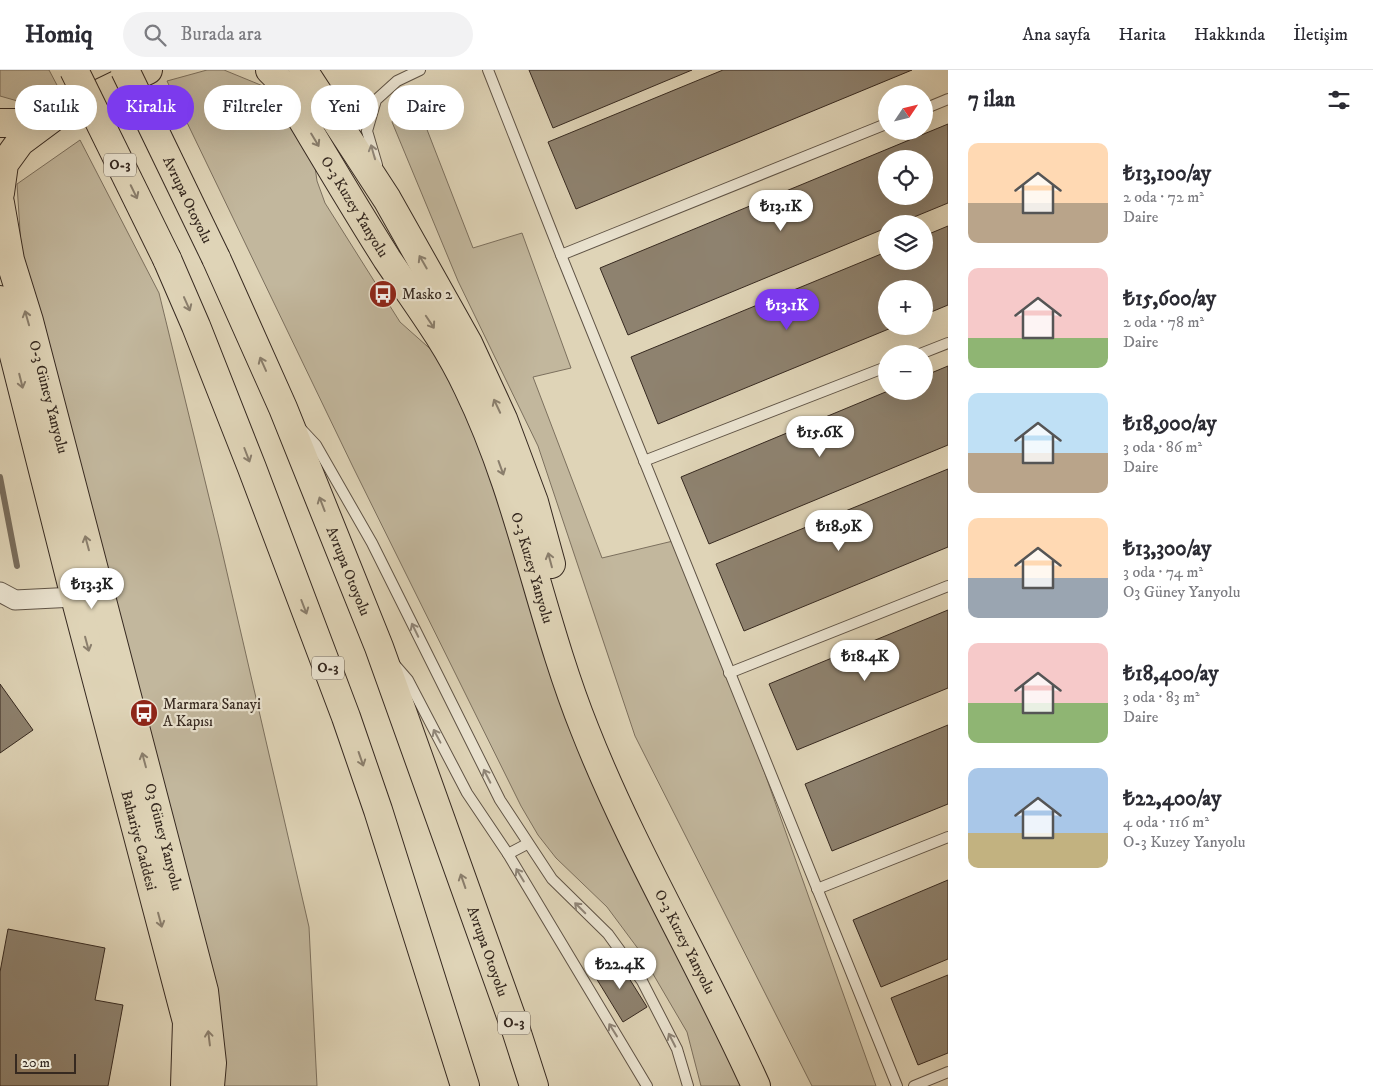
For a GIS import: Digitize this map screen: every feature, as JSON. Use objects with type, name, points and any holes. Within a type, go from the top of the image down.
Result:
[{"type":"main road","name":"O-3","points":[[74,70],[167,259],[200,334],[346,717],[378,810],[465,1086]]},
{"type":"main road","name":"Avrupa Otoyolu","points":[[126,70],[216,258],[283,408],[379,647],[516,1030],[534,1086]]},
{"type":"main road","points":[[97,95],[148,70]]},
{"type":"main road","name":"O-3 Kuzey Yanyolu","points":[[270,70],[276,76],[387,258],[446,345],[468,387],[486,428],[515,508],[559,656],[584,729],[618,807],[731,1032],[756,1086]]},
{"type":"main road","name":"O-3 Kuzey Yanyolu","points":[[303,70],[387,199],[468,343],[503,419],[534,502],[573,646],[599,721],[635,802],[745,1022],[774,1086]]},
{"type":"main road","points":[[0,123],[15,123]]},
{"type":"main road","points":[[0,193],[4,164],[20,142],[36,130]]},
{"type":"main road","name":"O-3 Güney Yanyolu","points":[[0,203],[10,260],[29,322],[87,593]]},
{"type":"main road","name":"O-3 Güney Yanyolu","points":[[0,300],[87,593]]},
{"type":"main road","name":"Bahariye Caddesi","points":[[87,593],[186,1022],[185,1086]]},
{"type":"main road","name":"O3 Güney Yanyolu","points":[[87,593],[204,991],[212,1063],[210,1086]]},
{"type":"street","points":[[0,592],[15,600],[87,593]]},
{"type":"lane","points":[[387,199],[367,131],[376,100],[397,81],[420,70]]},
{"type":"lane","points":[[488,70],[896,1086]]},
{"type":"lane","points":[[933,105],[948,99]]},
{"type":"lane","points":[[561,255],[878,127]]},
{"type":"lane","points":[[933,349],[948,343]]},
{"type":"lane","points":[[644,461],[878,370]]},
{"type":"lane","points":[[283,408],[316,446],[367,535],[500,800],[527,844],[552,879],[608,934],[642,981],[677,1049],[688,1086]]},
{"type":"lane","points":[[730,673],[948,586]]},
{"type":"lane","points":[[379,647],[408,680],[467,793],[508,854],[647,1086]]},
{"type":"lane","points":[[817,889],[948,837]]},
{"type":"lane","points":[[508,854],[527,844]]},
{"type":"lane","points":[[914,1086],[948,1072]]},
{"type":"shaded area","points":[[0,70],[49,70],[57,85],[15,85],[15,100],[0,96]]},
{"type":"shaded area","points":[[207,70],[224,70],[261,85],[204,85],[204,130],[293,130],[314,160],[317,181],[325,203],[400,322],[436,354],[480,430],[626,852],[742,1086],[701,1086],[687,1032],[639,950],[607,907],[556,858],[538,835],[521,806],[353,467],[191,130],[194,130],[194,85],[169,85],[167,81]]},
{"type":"shaded area","points":[[395,130],[427,130],[473,248],[522,233],[571,368],[533,377],[602,558],[673,541],[738,698],[876,1086],[812,1086],[635,736],[538,446],[458,281]]},
{"type":"shaded area","points":[[80,140],[159,293],[219,538],[309,927],[317,1086],[222,1086],[22,262],[17,184]]},
{"type":"building","points":[[529,70],[692,70],[553,128]]},
{"type":"building","points":[[723,70],[912,70],[576,209],[548,142]]},
{"type":"building","points":[[948,124],[948,203],[919,215],[878,215],[878,231],[628,335],[600,268],[878,153],[878,205],[933,205],[933,150],[885,150],[909,140],[933,140],[933,130]]},
{"type":"building","points":[[948,226],[948,305],[933,311],[933,280],[878,280],[878,333],[658,424],[631,357],[878,255],[878,270],[933,270],[933,232]]},
{"type":"building","points":[[948,366],[948,445],[709,544],[681,477],[878,395],[878,400],[933,400],[933,372]]},
{"type":"building","points":[[948,469],[948,547],[744,631],[716,564]]},
{"type":"building","points":[[948,610],[948,688],[797,750],[769,684]]},
{"type":"building","points":[[0,684],[33,730],[0,753]]},
{"type":"building","points":[[948,725],[948,804],[832,851],[805,784]]},
{"type":"building","points":[[948,880],[948,959],[881,987],[853,920]]},
{"type":"building","points":[[8,929],[105,948],[95,1000],[123,1005],[108,1086],[0,1086],[0,972]]},
{"type":"building","points":[[617,959],[647,1007],[623,1022],[593,973]]},
{"type":"building","points":[[948,975],[948,1053],[918,1065],[891,998]]},
{"type":"waterway","points":[[0,477],[17,566]]},
{"type":"place","name":"Masko 2","points":[[383,294]]},
{"type":"place","name":"Marmara Sanayi A Kapısı","points":[[144,713]]}]
